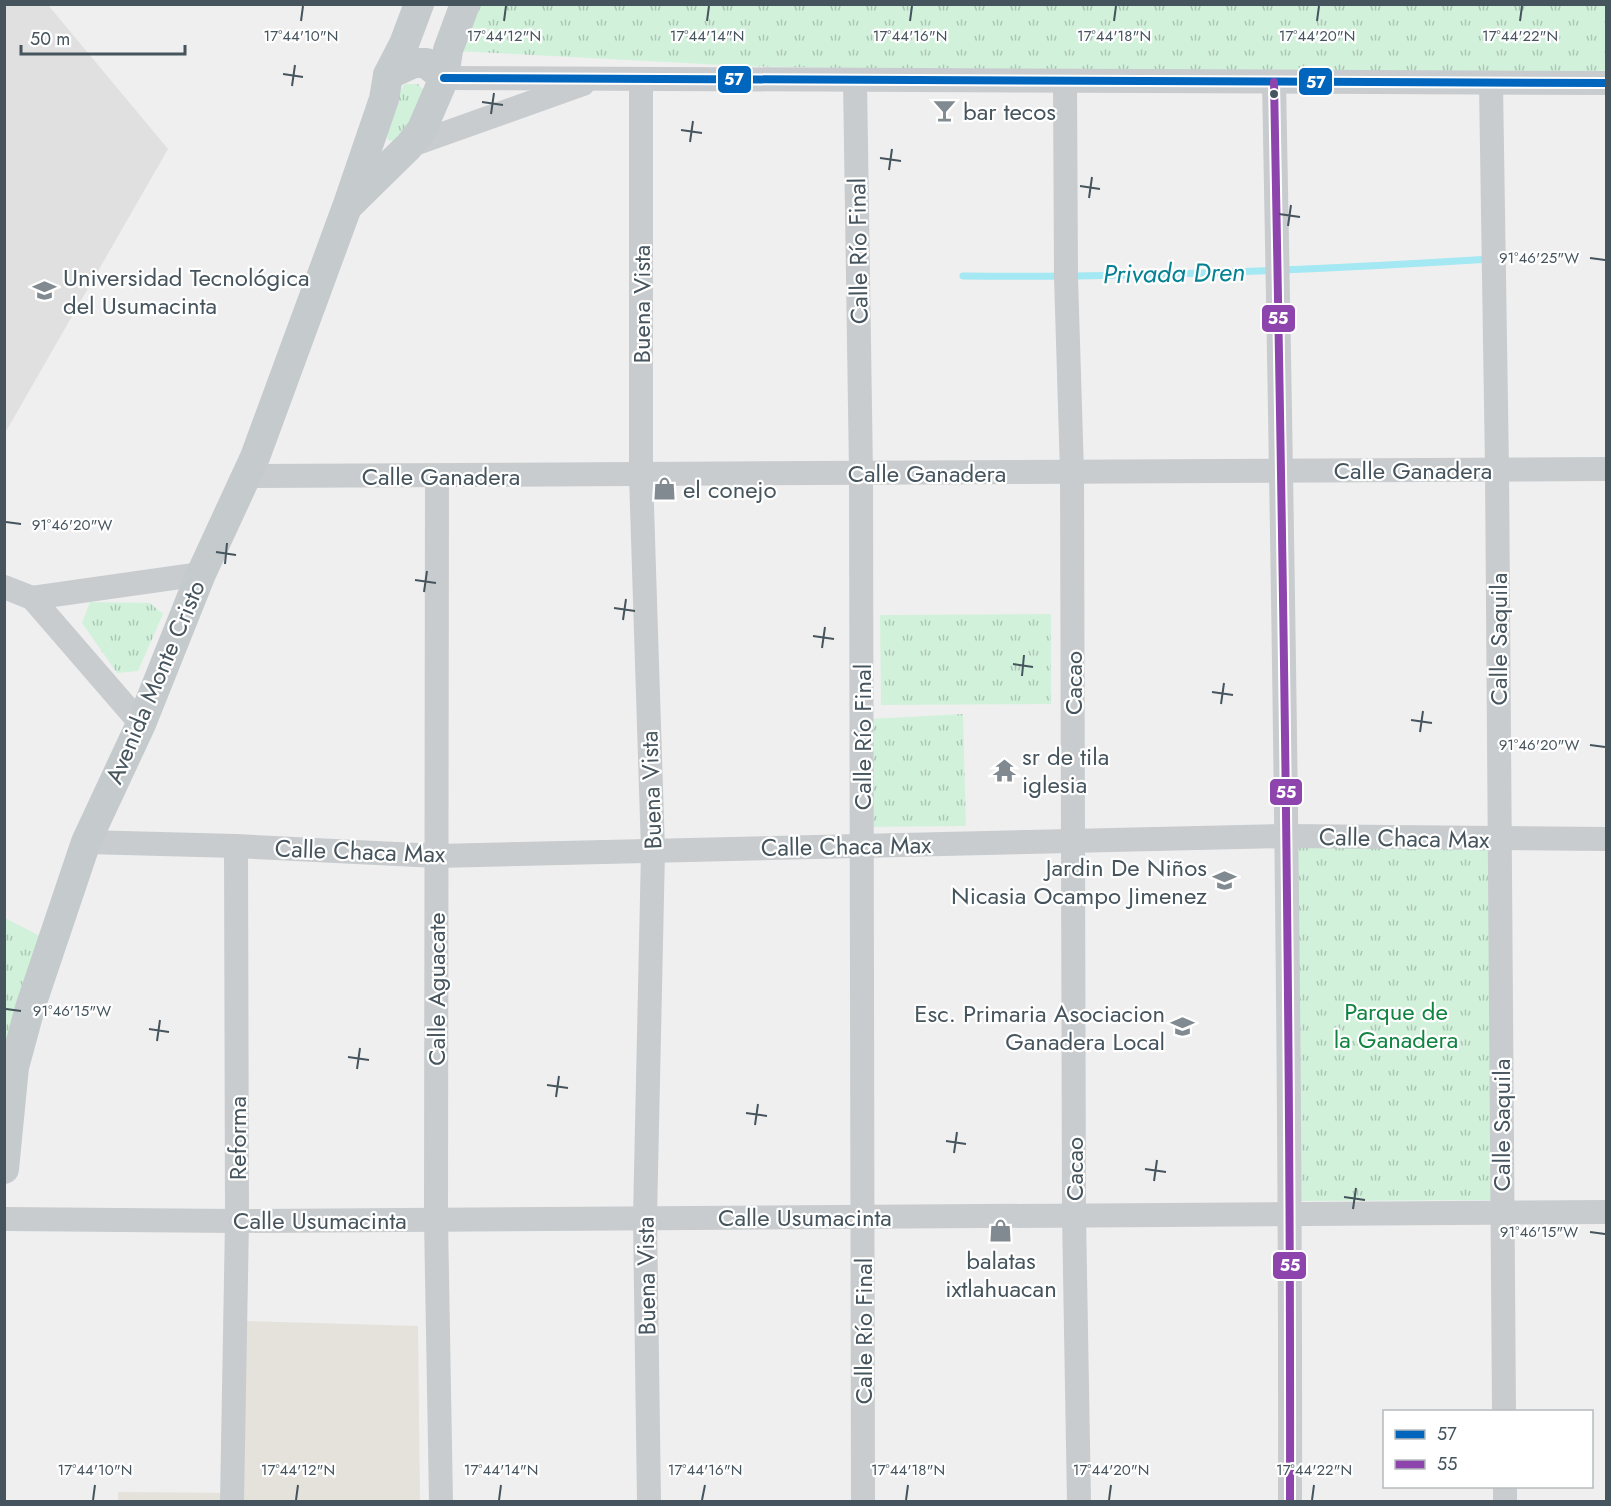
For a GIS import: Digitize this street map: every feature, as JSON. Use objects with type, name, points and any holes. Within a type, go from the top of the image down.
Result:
[{"type":"main road","name":"Avenida Monte Cristo","points":[[4,1169],[14,1067],[30,1008],[86,842],[141,724],[201,574],[248,476],[347,207],[384,99],[388,75],[404,44],[419,4]]},
{"type":"main road","points":[[347,207],[410,146],[422,129],[444,78],[448,50],[465,4]]},
{"type":"main road","points":[[388,75],[414,63],[426,63],[444,78]]},
{"type":"main road","points":[[373,128],[389,141],[410,146]]},
{"type":"street","points":[[444,78],[1606,83]]},
{"type":"street","points":[[410,146],[600,79]]},
{"type":"street","name":"Buena Vista","points":[[641,79],[642,475],[653,851],[645,1218],[649,1502]]},
{"type":"street","name":"Calle Río Final","points":[[855,80],[861,473],[863,1502]]},
{"type":"street","name":"Cacao","points":[[1065,81],[1066,277],[1072,472],[1074,1215],[1079,1502]]},
{"type":"street","points":[[1274,82],[1282,471],[1290,1214],[1290,1502]]},
{"type":"street","name":"Calle Saquila","points":[[1491,83],[1497,469],[1504,1410]]},
{"type":"street","name":"Calle Ganadera","points":[[248,476],[1606,469]]},
{"type":"street","name":"Calle Aguacate","points":[[436,476],[436,1219],[441,1502]]},
{"type":"street","points":[[33,598],[201,574]]},
{"type":"street","points":[[4,586],[33,598],[141,724]]},
{"type":"street","name":"Calle Chaca Max","points":[[86,842],[436,855],[1286,837],[1606,839]]},
{"type":"street","name":"Reforma","points":[[232,1502],[237,1221],[236,846]]},
{"type":"street","name":"Calle Usumacinta","points":[[4,1219],[237,1221],[1606,1212]]},
{"type":"shaded area","name":"Universidad Tecnológica del Usumacinta","points":[[5,4],[48,5],[168,149],[5,433]]},
{"type":"shaded area","points":[[246,1321],[418,1326],[420,1501],[118,1502],[118,1492],[243,1493]]},
{"type":"green space","points":[[474,4],[1606,5],[1606,74],[1021,71],[741,66],[456,51]]},
{"type":"green space","points":[[405,84],[418,84],[424,90],[419,116],[398,142],[388,140],[385,122],[388,109]]},
{"type":"green space","points":[[90,602],[150,603],[163,614],[138,671],[117,673],[82,623]]},
{"type":"green space","points":[[1051,614],[1051,704],[881,705],[880,615]]},
{"type":"green space","points":[[963,714],[966,826],[872,827],[869,719]]},
{"type":"green space","name":"Parque de la Ganadera","points":[[1297,847],[1491,848],[1494,1200],[1301,1201]]},
{"type":"green space","points":[[5,918],[42,937],[5,1078]]},
{"type":"waterway","name":"Privada Dren","points":[[963,276],[1095,276],[1227,272],[1491,259]]},
{"type":"transit line","name":"57","points":[[444,78],[1606,83]]},
{"type":"transit line","name":"55","points":[[1274,82],[1288,969],[1290,1502]]},
{"type":"place","name":"bar tecos","points":[[945,111]]},
{"type":"place","name":"Universidad Tecnológica del Usumacinta","points":[[45,291]]},
{"type":"place","name":"el conejo","points":[[665,489]]},
{"type":"place","name":"sr de tila iglesia","points":[[1004,770]]},
{"type":"place","name":"Jardin De Niños Nicasia Ocampo Jimenez","points":[[1225,881]]},
{"type":"place","name":"Esc. Primaria Asociacion Ganadera Local","points":[[1183,1027]]},
{"type":"place","name":"balatas ixtlahuacan","points":[[1001,1230]]}]
